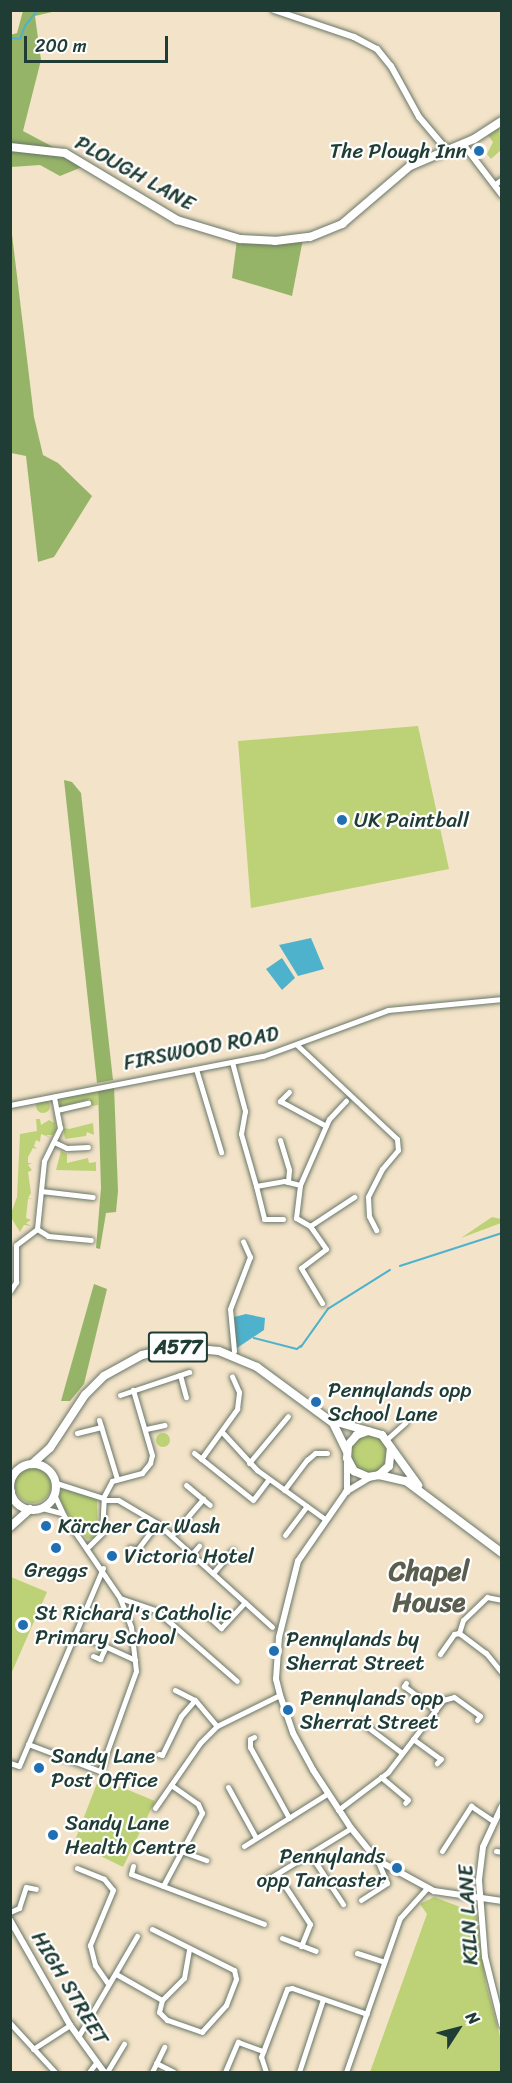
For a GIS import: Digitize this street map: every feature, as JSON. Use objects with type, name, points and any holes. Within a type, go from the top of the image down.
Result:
[{"type":"main road","name":"PLOUGH LANE","points":[[10,147],[65,153],[177,220],[224,235],[263,241],[304,238],[334,228],[355,215],[410,166],[463,144],[501,121]]},
{"type":"main road","name":"A577","points":[[11,1492],[11,1476],[21,1468],[32,1464],[50,1448],[85,1395],[104,1376],[142,1355],[177,1347],[219,1351],[245,1361],[329,1420],[338,1430],[347,1455],[361,1475],[402,1478],[501,1553]]},
{"type":"main road","name":"A577","points":[[329,1420],[370,1431],[389,1443],[426,1495]]},
{"type":"main road","points":[[347,1455],[357,1435],[370,1431]]},
{"type":"main road","points":[[377,1476],[389,1466],[389,1443]]},
{"type":"main road","name":"A577","points":[[48,1469],[50,1448]]},
{"type":"main road","points":[[10,1462],[21,1468]]},
{"type":"main road","points":[[11,1492],[18,1503],[30,1509],[42,1508],[54,1495],[56,1483],[48,1469],[32,1464]]},
{"type":"main road","points":[[10,1498],[11,1492]]},
{"type":"main road","points":[[10,1527],[30,1509]]},
{"type":"street","points":[[274,10],[354,37],[376,49],[391,66],[419,117],[447,150]]},
{"type":"street","points":[[463,144],[501,195]]},
{"type":"street","points":[[494,185],[501,179]]},
{"type":"street","name":"FIRSWOOD ROAD","points":[[10,1105],[232,1062],[297,1045],[388,1010],[501,999]]},
{"type":"street","points":[[297,1045],[398,1139],[398,1150],[382,1169],[368,1197],[369,1216],[376,1230]]},
{"type":"street","points":[[232,1062],[245,1112],[241,1134],[264,1218],[283,1219]]},
{"type":"street","points":[[196,1069],[221,1152]]},
{"type":"street","points":[[289,1092],[280,1101],[326,1126]]},
{"type":"street","points":[[38,1228],[44,1161],[60,1128],[54,1097]]},
{"type":"street","points":[[322,1303],[302,1268],[326,1250],[310,1226],[296,1218],[300,1185],[321,1146],[326,1126],[346,1101]]},
{"type":"street","points":[[57,1110],[88,1103]]},
{"type":"street","points":[[280,1140],[289,1170],[288,1182]]},
{"type":"street","points":[[54,1142],[67,1148],[88,1147]]},
{"type":"street","points":[[256,1186],[288,1182],[300,1185]]},
{"type":"street","points":[[41,1191],[93,1197]]},
{"type":"street","points":[[310,1226],[354,1197]]},
{"type":"street","points":[[38,1228],[48,1236],[91,1240]]},
{"type":"street","points":[[10,1291],[16,1282],[13,1245],[38,1228]]},
{"type":"street","points":[[234,1351],[230,1309],[250,1257],[243,1241]]},
{"type":"street","points":[[120,1395],[189,1372]]},
{"type":"street","points":[[180,1375],[186,1397]]},
{"type":"street","points":[[201,1459],[237,1409],[239,1392],[232,1376]]},
{"type":"street","points":[[88,1547],[102,1533],[104,1499],[117,1479],[142,1473],[150,1463],[146,1429],[133,1390]]},
{"type":"street","points":[[249,1463],[288,1416]]},
{"type":"street","points":[[99,1420],[117,1479]]},
{"type":"street","points":[[389,1443],[406,1422]]},
{"type":"street","points":[[146,1429],[165,1426]]},
{"type":"street","points":[[77,1433],[101,1427]]},
{"type":"street","points":[[222,1432],[249,1463],[326,1520]]},
{"type":"street","points":[[194,1453],[253,1500],[269,1479]]},
{"type":"street","points":[[284,1490],[307,1460],[315,1454],[327,1453]]},
{"type":"street","points":[[346,1492],[347,1455]]},
{"type":"street","points":[[361,1900],[387,1883],[377,1860],[327,1794],[293,1733],[276,1679],[279,1637],[292,1582],[304,1550],[346,1492],[377,1476]]},
{"type":"street","points":[[56,1483],[104,1499],[118,1500],[157,1523],[270,1626],[273,1619]]},
{"type":"street","points":[[186,1485],[210,1505]]},
{"type":"street","points":[[28,1744],[100,1771],[131,1695],[135,1660],[131,1628],[120,1598],[103,1568],[64,1516],[54,1495]]},
{"type":"street","points":[[171,1535],[202,1499]]},
{"type":"street","points":[[285,1535],[307,1506]]},
{"type":"street","points":[[42,1508],[54,1509],[64,1516]]},
{"type":"street","points":[[130,1548],[138,1550],[157,1523]]},
{"type":"street","points":[[192,1554],[200,1546]]},
{"type":"street","points":[[213,1573],[233,1550]]},
{"type":"street","points":[[10,1763],[18,1766],[103,1568]]},
{"type":"street","points":[[459,1633],[464,1620],[487,1597],[501,1600]]},
{"type":"street","points":[[120,1598],[157,1611],[237,1681]]},
{"type":"street","points":[[208,1616],[221,1628],[244,1602]]},
{"type":"street","points":[[76,1633],[135,1660]]},
{"type":"street","points":[[440,1654],[454,1634],[459,1633]]},
{"type":"street","points":[[459,1633],[486,1653],[501,1673]]},
{"type":"street","points":[[93,1656],[100,1659],[106,1646]]},
{"type":"street","points":[[406,1683],[404,1686],[436,1710]]},
{"type":"street","points":[[175,1690],[195,1700],[217,1726]]},
{"type":"street","points":[[155,1808],[200,1743],[217,1726],[280,1695]]},
{"type":"street","points":[[338,1810],[381,1777],[443,1700],[454,1697],[480,1716],[477,1720]]},
{"type":"street","points":[[159,1754],[162,1755],[181,1716],[195,1700]]},
{"type":"street","points":[[361,1722],[402,1753]]},
{"type":"street","points":[[254,1737],[250,1738],[250,1747],[289,1818]]},
{"type":"street","points":[[413,1739],[441,1759],[437,1763]]},
{"type":"street","points":[[381,1777],[408,1800],[405,1803]]},
{"type":"street","points":[[163,1886],[201,1810],[196,1802],[171,1785]]},
{"type":"street","points":[[228,1786],[256,1838]]},
{"type":"street","points":[[244,1845],[327,1794]]},
{"type":"street","points":[[442,1851],[471,1806],[493,1821]]},
{"type":"street","name":"KILN LANE","points":[[501,1806],[493,1821],[480,1858],[480,1899],[492,1993],[501,2025]]},
{"type":"street","points":[[266,1881],[351,1828]]},
{"type":"street","points":[[181,1851],[206,1860]]},
{"type":"street","points":[[310,1854],[343,1904]]},
{"type":"street","points":[[377,1860],[426,1889],[501,1901]]},
{"type":"street","points":[[133,1866],[131,1874],[264,1924]]},
{"type":"street","points":[[77,1868],[104,1879],[113,1890],[90,1946],[94,1965],[107,1982]]},
{"type":"street","points":[[278,1874],[310,1924],[301,1946]]},
{"type":"street","points":[[10,1912],[19,1908],[26,1887],[36,1889]]},
{"type":"street","points":[[346,2073],[403,1912],[426,1889]]},
{"type":"street","name":"HIGH STREET","points":[[10,1920],[70,2025],[96,2063],[106,2073]]},
{"type":"street","points":[[152,1929],[189,1950],[234,1970],[236,1979],[226,2005],[210,2028],[198,2032],[162,2017],[162,2000],[184,1978],[189,1950]]},
{"type":"street","points":[[78,2037],[105,1993],[107,1982],[116,1974],[137,1936]]},
{"type":"street","points":[[282,1938],[315,1951]]},
{"type":"street","points":[[357,1953],[384,1962]]},
{"type":"street","points":[[116,1974],[162,2000]]},
{"type":"street","points":[[266,2073],[260,2062],[287,1989],[367,2014]]},
{"type":"street","points":[[492,1993],[501,1991]]},
{"type":"street","points":[[299,2073],[323,1999]]},
{"type":"street","points":[[10,2023],[55,2073]]},
{"type":"street","points":[[33,2049],[70,2025]]},
{"type":"street","points":[[225,2073],[235,2041],[263,2051]]},
{"type":"street","points":[[106,2073],[124,2044]]},
{"type":"street","points":[[152,2073],[164,2047]]},
{"type":"street","points":[[156,2062],[174,2073]]},
{"type":"street","points":[[89,2073],[96,2063]]},
{"type":"green space","points":[[23,11],[56,11],[35,16],[41,60],[23,131],[87,165],[60,176],[40,165],[11,167],[10,35],[17,33]]},
{"type":"green space","points":[[499,125],[501,150],[491,159],[487,154],[493,142],[487,134]]},
{"type":"green space","points":[[10,218],[34,417],[43,455],[58,463],[92,496],[54,557],[38,562],[26,456],[11,453]]},
{"type":"green space","points":[[303,239],[292,296],[232,278],[237,240]]},
{"type":"green space","name":"UK Paintball","points":[[418,726],[449,869],[251,908],[238,741]]},
{"type":"green space","points":[[64,780],[72,782],[81,793],[113,1080],[97,1083]]},
{"type":"green space","points":[[114,1086],[118,1191],[116,1212],[106,1213],[100,1249],[96,1248],[101,1188],[98,1088]]},
{"type":"green space","points":[[98,1088],[98,1105],[92,1106],[90,1099],[59,1107],[61,1098]]},
{"type":"green space","points":[[43,1099],[48,1101],[50,1106],[48,1111],[43,1113],[38,1111],[36,1106],[38,1101]]},
{"type":"green space","points":[[53,1112],[56,1130],[53,1135],[46,1135],[51,1138],[41,1134],[40,1142],[36,1140],[34,1146],[37,1149],[33,1148],[28,1157],[28,1163],[32,1163],[28,1165],[32,1170],[28,1172],[31,1193],[28,1198],[32,1199],[28,1199],[26,1218],[31,1220],[26,1223],[31,1226],[24,1225],[20,1232],[10,1216],[17,1197],[20,1134],[37,1131],[36,1119],[40,1119],[41,1125],[49,1120],[54,1123]]},
{"type":"green space","points":[[62,1121],[64,1128],[69,1129],[93,1123],[94,1135],[87,1132],[86,1136],[65,1139]]},
{"type":"green space","points":[[61,1151],[67,1154],[67,1163],[88,1158],[89,1163],[96,1162],[96,1171],[56,1170]]},
{"type":"green space","points":[[492,1217],[501,1219],[501,1223],[461,1238]]},
{"type":"green space","points":[[94,1284],[107,1289],[84,1384],[70,1401],[61,1401]]},
{"type":"green space","points":[[160,1433],[166,1433],[170,1440],[166,1447],[160,1447],[156,1443],[156,1437]]},
{"type":"green space","points":[[369,1435],[383,1440],[388,1454],[383,1468],[369,1473],[355,1468],[350,1454],[355,1440]]},
{"type":"green space","points":[[33,1467],[46,1472],[51,1485],[46,1498],[33,1503],[20,1498],[15,1485],[20,1472]]},
{"type":"green space","points":[[63,1489],[97,1499],[98,1533],[94,1538],[87,1539],[67,1513],[60,1501],[59,1493]]},
{"type":"green space","name":"St Richard's Catholic Primary School","points":[[11,1577],[47,1592],[11,1674]]},
{"type":"green space","points":[[99,1778],[155,1801],[123,1867],[74,1843]]},
{"type":"green space","points":[[434,1897],[476,1913],[486,1984],[501,2040],[501,2072],[370,2072],[427,1914],[420,1904]]},
{"type":"water","points":[[311,938],[324,969],[298,976],[279,945]]},
{"type":"water","points":[[282,958],[295,978],[282,990],[266,969]]},
{"type":"water","points":[[246,1314],[265,1318],[264,1330],[237,1348],[234,1317]]},
{"type":"waterway","points":[[10,38],[20,39],[25,26],[38,10]]},
{"type":"waterway","points":[[10,69],[10,77]]},
{"type":"waterway","points":[[400,1266],[502,1233]]},
{"type":"waterway","points":[[301,1347],[328,1309],[390,1270]]},
{"type":"waterway","points":[[254,1338],[297,1349],[301,1346]]},
{"type":"place","name":"The Plough Inn","points":[[479,151]]},
{"type":"place","name":"UK Paintball","points":[[342,820]]},
{"type":"place","name":"Pennylands opp School Lane","points":[[316,1402]]},
{"type":"place","name":"Kärcher Car Wash","points":[[46,1526]]},
{"type":"place","name":"Greggs","points":[[56,1548]]},
{"type":"place","name":"Victoria Hotel","points":[[112,1556]]},
{"type":"place","name":"St Richard's Catholic Primary School","points":[[23,1625]]},
{"type":"place","name":"Pennylands by Sherrat Street","points":[[274,1651]]},
{"type":"place","name":"Pennylands opp Sherrat Street","points":[[288,1710]]},
{"type":"place","name":"Sandy Lane Post Office","points":[[39,1768]]},
{"type":"place","name":"Sandy Lane Health Centre","points":[[53,1835]]},
{"type":"place","name":"Pennylands opp Tancaster","points":[[397,1868]]},
{"type":"district","name":"Chapel House","points":[[429,1586]]}]
